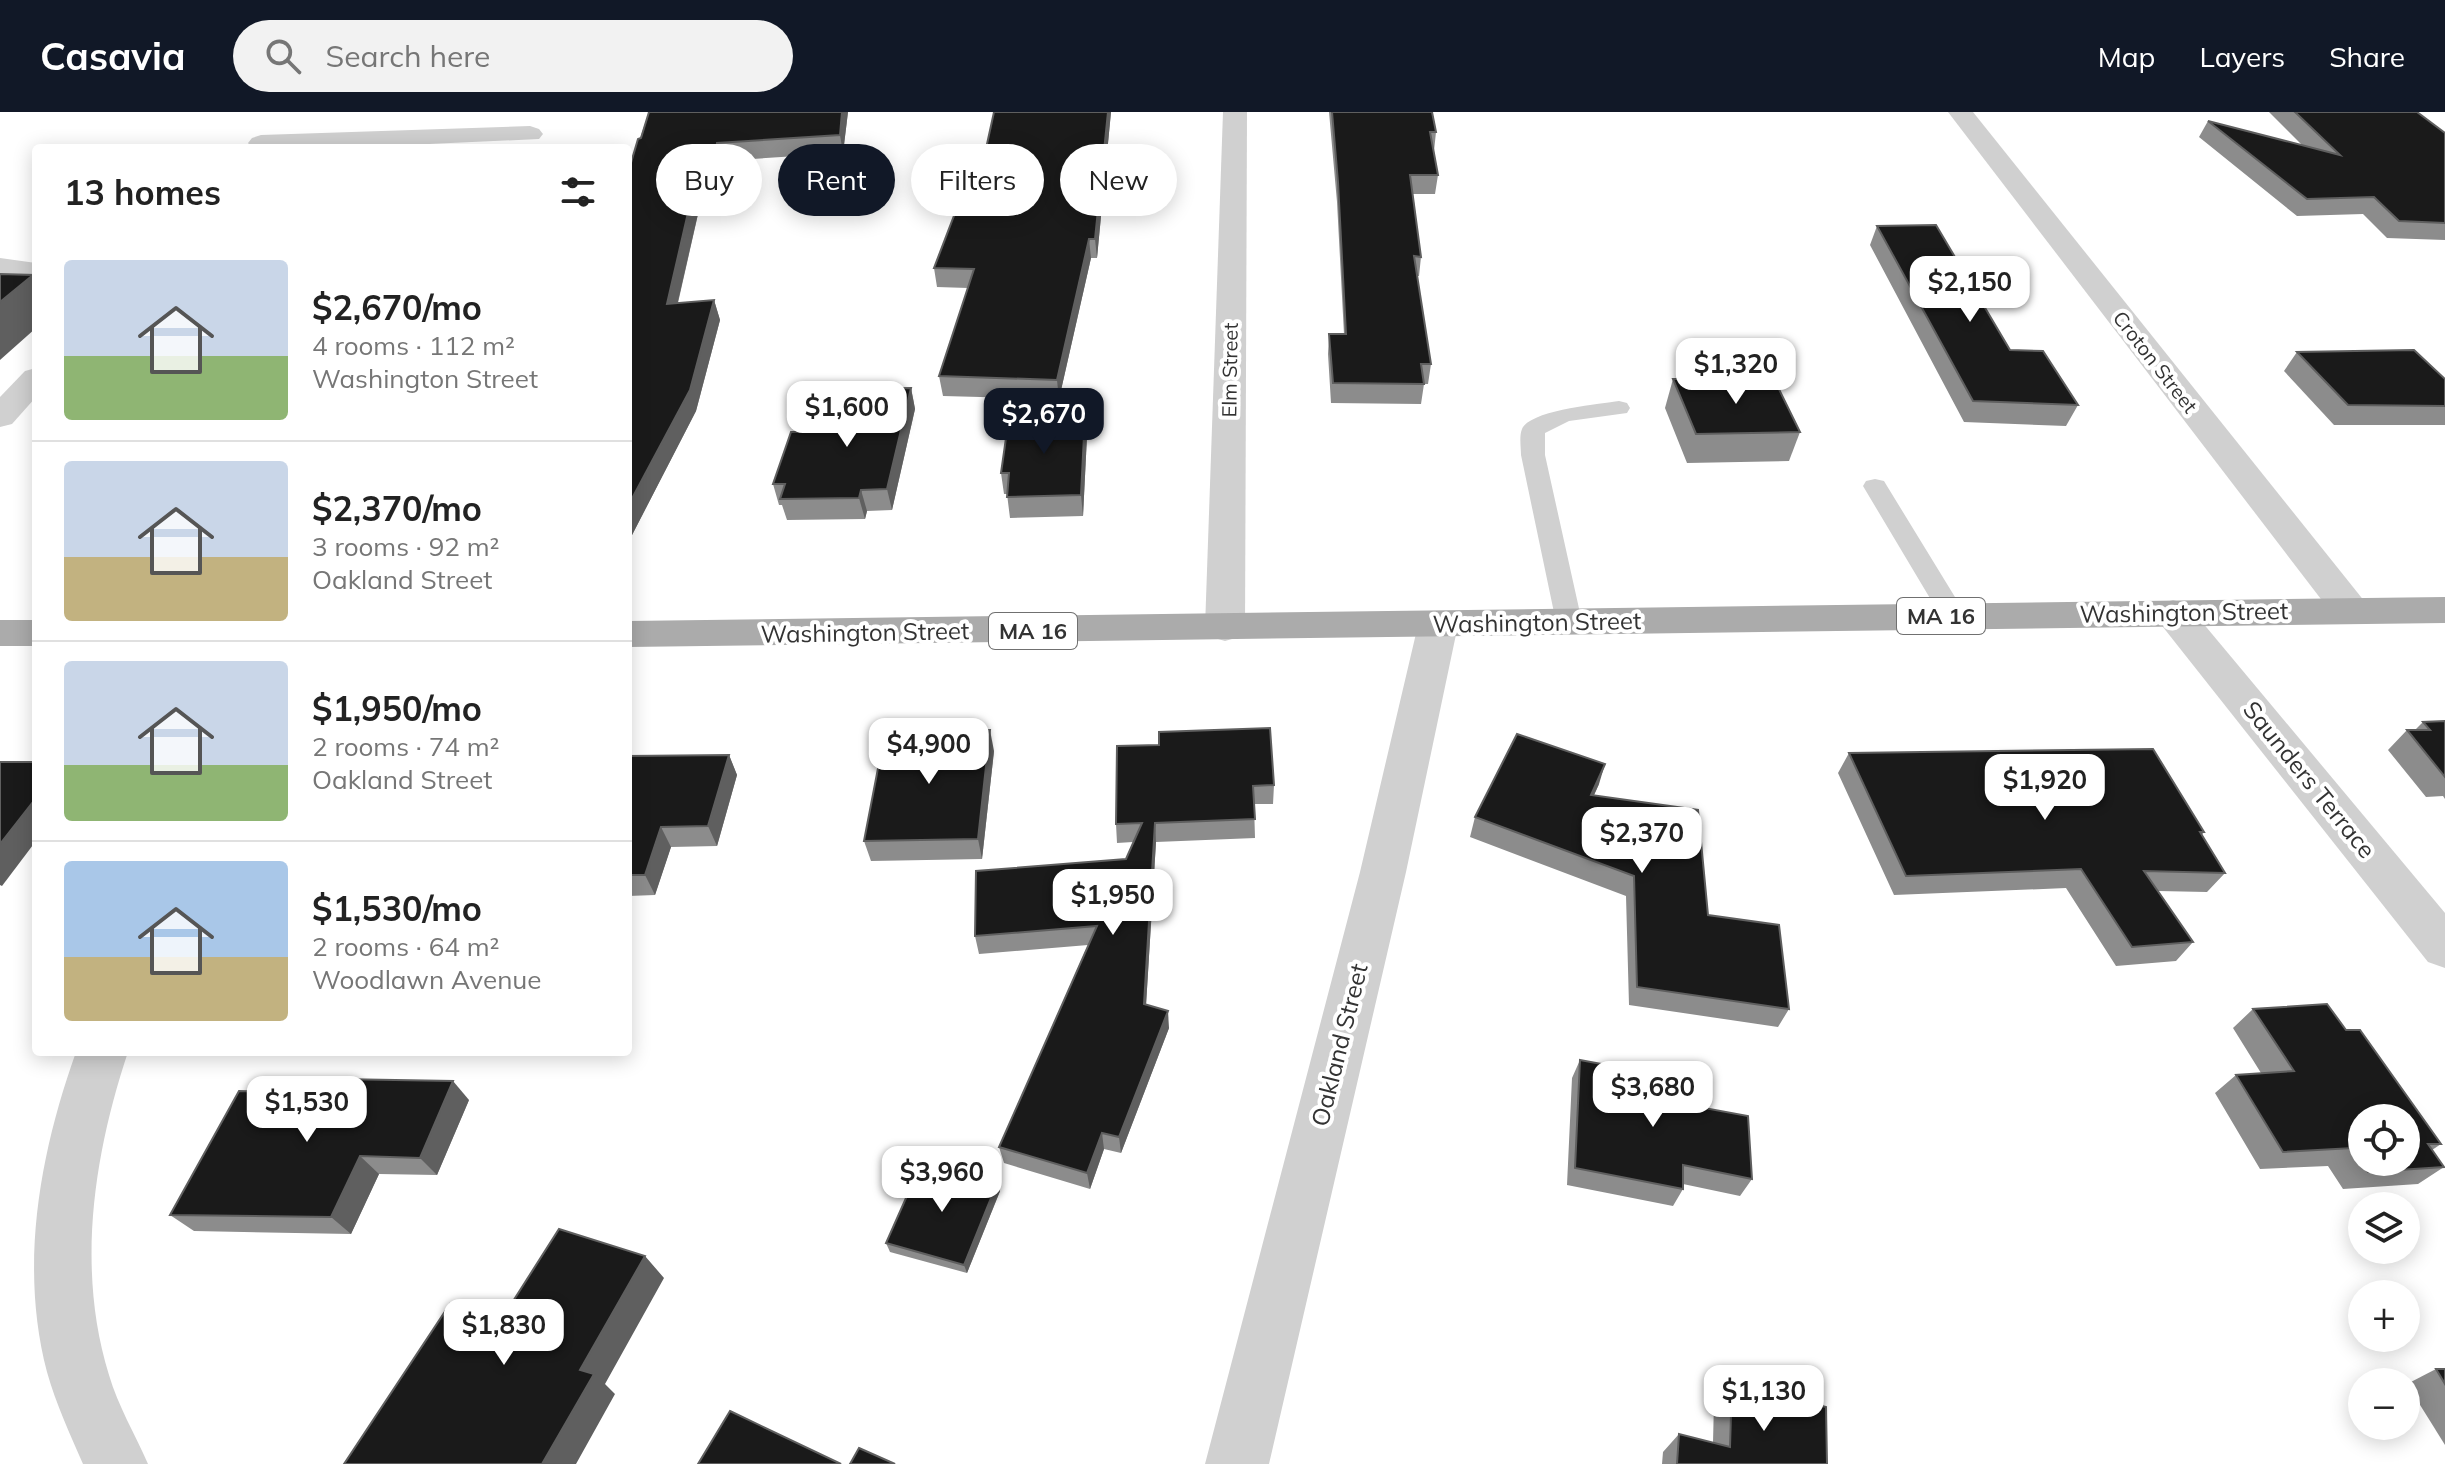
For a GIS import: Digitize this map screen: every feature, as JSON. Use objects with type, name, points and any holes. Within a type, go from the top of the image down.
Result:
[{"type":"main road","name":"Washington Street","points":[[632,634],[2445,610]]},
{"type":"main road","points":[[0,633],[32,633]]},
{"type":"street","name":"Elm Street","points":[[1225,628],[1235,112]]},
{"type":"street","name":"Croton Street","points":[[1960,112],[2351,611]]},
{"type":"street","points":[[261,143],[531,131]]},
{"type":"street","points":[[0,267],[32,271]]},
{"type":"street","points":[[0,417],[32,382]]},
{"type":"street","name":"Saunders Terrace","points":[[2173,613],[2445,948]]},
{"type":"street","name":"Oakland Street","points":[[1237,1464],[1387,857],[1438,625]]},
{"type":"street","points":[[101,1056],[80,1123],[68,1178],[61,1243],[65,1302],[76,1365],[116,1464]]},
{"type":"lane","points":[[1569,622],[1533,455],[1533,430],[1564,415],[1619,408]]},
{"type":"lane","points":[[1875,486],[1953,615]]},
{"type":"building","points":[[649,112],[842,112],[840,135],[717,144],[656,144],[656,216],[687,216],[667,304],[714,300],[690,390],[632,499],[632,159],[641,138]]},
{"type":"building","points":[[994,112],[1108,112],[1105,144],[1060,144],[1060,216],[1097,216],[1095,239],[1089,239],[1057,380],[939,376],[974,269],[934,268],[954,216],[1044,216],[1044,144],[987,144]]},
{"type":"building","points":[[1332,112],[1432,112],[1436,132],[1430,132],[1438,175],[1410,175],[1421,257],[1414,256],[1431,364],[1421,364],[1424,384],[1333,383],[1329,334],[1346,334]]},
{"type":"building","points":[[2295,112],[2417,112],[2445,133],[2445,223],[2399,221],[2374,197],[2307,199],[2208,121],[2340,155]]},
{"type":"building","points":[[1936,225],[2010,350],[2043,351],[2078,405],[1973,401],[1877,226]]},
{"type":"building","points":[[0,274],[32,275],[32,276],[0,302]]},
{"type":"building","points":[[2414,350],[2445,379],[2445,406],[2348,405],[2297,352]]},
{"type":"building","points":[[1673,379],[1774,379],[1800,432],[1696,434]]},
{"type":"building","points":[[911,388],[887,489],[861,490],[859,498],[780,499],[785,484],[773,484],[791,432],[836,432],[849,389]]},
{"type":"building","points":[[1085,415],[1081,495],[1007,497],[1009,473],[1001,473],[1009,417]]},
{"type":"building","points":[[2445,721],[2445,777],[2407,730],[2430,730],[2423,722]]},
{"type":"building","points":[[1270,728],[1274,785],[1253,786],[1255,819],[1155,823],[1144,1004],[1168,1011],[1119,1137],[1102,1133],[1087,1173],[999,1147],[1097,926],[975,936],[976,871],[1126,859],[1142,823],[1116,824],[1117,746],[1159,745],[1159,732]]},
{"type":"building","points":[[990,730],[978,839],[864,841],[885,732]]},
{"type":"building","points":[[1517,734],[1605,764],[1591,795],[1698,810],[1708,915],[1779,925],[1789,1009],[1637,987],[1634,876],[1475,817]]},
{"type":"building","points":[[2153,749],[2204,832],[2200,832],[2225,873],[2144,871],[2193,942],[2132,947],[2081,869],[1906,876],[1849,753]]},
{"type":"building","points":[[729,755],[708,826],[661,827],[645,875],[632,875],[632,756]]},
{"type":"building","points":[[0,762],[32,762],[32,803],[0,844]]},
{"type":"building","points":[[2327,1004],[2346,1030],[2360,1030],[2413,1104],[2348,1104],[2348,1148],[2283,1152],[2236,1075],[2294,1071],[2253,1009]]},
{"type":"building","points":[[1580,1060],[1677,1078],[1677,1103],[1748,1116],[1752,1179],[1683,1165],[1683,1189],[1575,1168]]},
{"type":"building","points":[[277,1078],[453,1081],[420,1158],[360,1156],[331,1217],[170,1215],[239,1091],[270,1092]]},
{"type":"building","points":[[2420,1114],[2441,1144],[2428,1144],[2444,1167],[2420,1169]]},
{"type":"building","points":[[922,1162],[997,1183],[964,1265],[886,1243]]},
{"type":"building","points":[[559,1229],[645,1256],[580,1370],[594,1374],[542,1464],[344,1464],[450,1304],[501,1320]]},
{"type":"building","points":[[2436,1369],[2445,1369],[2445,1384]]},
{"type":"building","points":[[1732,1382],[1826,1407],[1827,1464],[1677,1464],[1679,1434],[1730,1447]]},
{"type":"building","points":[[730,1411],[841,1464],[698,1464]]},
{"type":"building","points":[[859,1448],[895,1464],[850,1464]]}]
